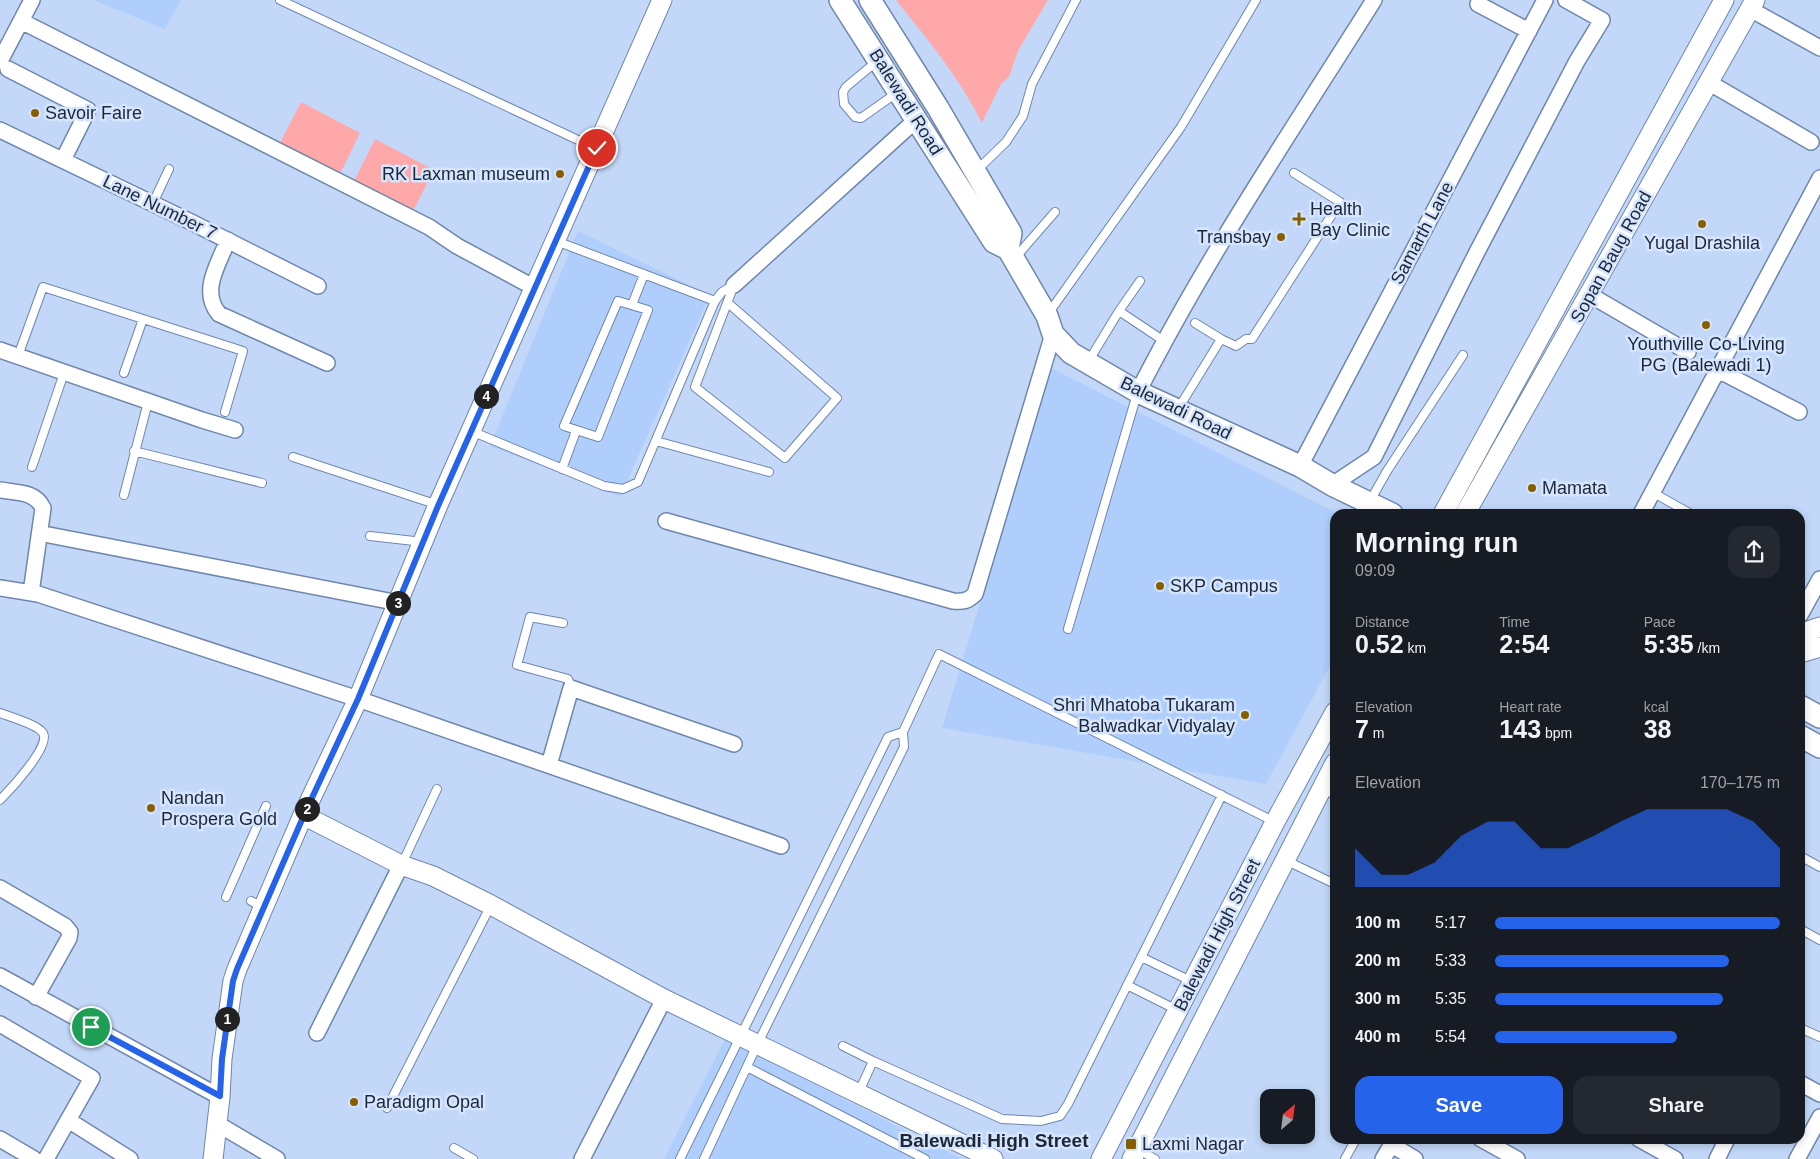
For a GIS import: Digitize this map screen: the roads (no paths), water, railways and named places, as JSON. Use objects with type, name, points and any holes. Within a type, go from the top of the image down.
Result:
[{"type":"main road","name":"Balewadi Road","points":[[840,0],[880,59],[994,242],[1011,254],[1050,325],[1071,353],[1138,392],[1300,466],[1332,485],[1382,509]]},
{"type":"main road","name":"Balewadi Road","points":[[870,0],[1011,233],[1011,254]]},
{"type":"main road","points":[[1805,709],[1820,717]]},
{"type":"main road","points":[[1805,739],[1820,747]]},
{"type":"street","points":[[32,0],[21,21],[4,65],[88,110],[63,160]]},
{"type":"street","points":[[213,1159],[222,1059],[233,981],[257,904],[358,699],[438,506],[662,0]]},
{"type":"street","points":[[1138,392],[1164,341],[1374,0]]},
{"type":"street","name":"Samarth Lane","points":[[1300,466],[1545,0]]},
{"type":"street","points":[[1332,485],[1374,457],[1476,252],[1577,61],[1602,20],[1566,0]]},
{"type":"street","name":"Sopan Baug Road","points":[[1446,509],[1724,0]]},
{"type":"street","points":[[1478,4],[1529,30]]},
{"type":"street","points":[[1752,4],[1820,48]]},
{"type":"street","name":"Sopan Baug Road","points":[[1469,509],[1752,4]]},
{"type":"street","points":[[21,21],[423,224],[457,246],[535,288]]},
{"type":"street","points":[[1708,82],[1811,142]]},
{"type":"street","points":[[734,285],[917,119]]},
{"type":"street","name":"Lane Number 7","points":[[0,130],[153,203],[318,286]]},
{"type":"street","points":[[1644,509],[1820,178]]},
{"type":"street","points":[[228,240],[209,290],[211,305],[219,314],[327,363]]},
{"type":"street","points":[[1590,295],[1688,352]]},
{"type":"street","points":[[666,521],[953,601],[962,602],[970,600],[976,594],[1050,325]]},
{"type":"street","points":[[0,350],[148,402],[235,430]]},
{"type":"street","points":[[1718,370],[1799,412]]},
{"type":"street","points":[[0,490],[31,494],[39,499],[43,508],[31,593]]},
{"type":"street","points":[[49,534],[398,603]]},
{"type":"street","points":[[1805,606],[1820,579]]},
{"type":"street","points":[[0,588],[31,593],[358,699],[781,846]]},
{"type":"street","points":[[1805,632],[1820,627]]},
{"type":"street","points":[[1805,652],[1820,647]]},
{"type":"street","points":[[549,765],[571,688],[734,744]]},
{"type":"street","name":"Balewadi High Street","points":[[1104,1153],[1275,822],[1330,721]]},
{"type":"street","name":"Balewadi High Street","points":[[1135,1154],[1285,860],[1329,791]]},
{"type":"street","points":[[298,824],[433,876],[664,1000],[993,1159]]},
{"type":"street","points":[[317,1033],[401,864]]},
{"type":"street","points":[[0,888],[65,926],[70,932],[69,938],[36,998]]},
{"type":"street","points":[[0,976],[36,998],[220,1096]]},
{"type":"street","points":[[582,1159],[664,1000]]},
{"type":"street","points":[[0,1024],[92,1078],[46,1159]]},
{"type":"street","points":[[1805,1086],[1820,1094]]},
{"type":"street","points":[[1798,1159],[1820,1117]]},
{"type":"street","points":[[68,1120],[130,1159]]},
{"type":"street","points":[[216,1123],[277,1159]]},
{"type":"street","points":[[0,1140],[34,1159]]},
{"type":"street","points":[[1383,1159],[1392,1144]]},
{"type":"street","points":[[1396,1144],[1415,1159]]},
{"type":"street","points":[[1490,1144],[1517,1159]]},
{"type":"street","points":[[1648,1144],[1675,1159]]},
{"type":"street","points":[[1716,1159],[1724,1144]]},
{"type":"street","points":[[1093,1159],[1104,1153]]},
{"type":"lane","points":[[280,0],[597,148]]},
{"type":"lane","points":[[975,172],[1006,142],[1023,116],[1032,84],[1076,0]]},
{"type":"lane","points":[[1050,325],[1181,128],[1256,0]]},
{"type":"lane","points":[[880,59],[846,87],[842,98],[844,104],[855,117],[862,118],[899,91]]},
{"type":"lane","points":[[153,203],[169,169]]},
{"type":"lane","points":[[1195,323],[1236,346],[1246,339],[1252,339],[1340,202],[1294,173]]},
{"type":"lane","points":[[1011,254],[1055,212]]},
{"type":"lane","points":[[556,241],[716,301]]},
{"type":"lane","points":[[632,305],[644,274]]},
{"type":"lane","points":[[1087,363],[1140,281]]},
{"type":"lane","points":[[471,431],[604,486],[623,489],[638,482],[716,301],[722,292],[734,285]]},
{"type":"lane","points":[[728,303],[837,398],[785,458],[695,387],[734,285]]},
{"type":"lane","points":[[18,356],[43,287],[243,351],[225,412]]},
{"type":"lane","points":[[618,300],[632,305],[648,310],[598,438],[564,426],[618,300]]},
{"type":"lane","points":[[1119,312],[1164,341]]},
{"type":"lane","points":[[124,373],[143,319]]},
{"type":"lane","points":[[1177,410],[1221,339]]},
{"type":"lane","points":[[1369,503],[1387,471],[1462,355]]},
{"type":"lane","points":[[32,467],[64,373]]},
{"type":"lane","points":[[1068,629],[1138,392]]},
{"type":"lane","points":[[124,495],[148,402]]},
{"type":"lane","points":[[562,469],[576,431]]},
{"type":"lane","points":[[656,441],[769,472]]},
{"type":"lane","points":[[134,451],[262,483]]},
{"type":"lane","points":[[293,457],[438,506]]},
{"type":"lane","points":[[1652,492],[1682,509]]},
{"type":"lane","points":[[370,536],[423,542]]},
{"type":"lane","points":[[564,623],[530,617],[517,666],[568,679],[571,688]]},
{"type":"lane","points":[[680,1159],[749,1042],[768,1023],[904,747],[903,732],[939,654],[1275,822]]},
{"type":"lane","points":[[0,713],[36,727],[42,732],[45,739],[38,754],[16,783],[0,800]]},
{"type":"lane","points":[[704,1159],[747,1067],[753,1014],[888,737],[903,732]]},
{"type":"lane","points":[[401,864],[437,789]]},
{"type":"lane","points":[[843,1046],[1002,1119],[1041,1121],[1060,1116],[1068,1104],[1222,795]]},
{"type":"lane","points":[[226,897],[266,806]]},
{"type":"lane","points":[[1805,859],[1820,867]]},
{"type":"lane","points":[[1285,860],[1330,882]]},
{"type":"lane","points":[[387,1108],[491,906]]},
{"type":"lane","points":[[1805,932],[1820,940]]},
{"type":"lane","points":[[1141,957],[1193,982]]},
{"type":"lane","points":[[1127,985],[1178,1010]]},
{"type":"lane","points":[[1805,1030],[1820,1037]]},
{"type":"lane","points":[[858,1094],[873,1061]]},
{"type":"lane","points":[[747,1067],[925,1159]]},
{"type":"lane","points":[[1345,1159],[1353,1144]]},
{"type":"lane","points":[[454,1148],[473,1159]]},
{"type":"lane","points":[[1135,1154],[1155,1159]]},
{"type":"place","name":"Savoir Faire","points":[[35,113]]},
{"type":"place","name":"RK Laxman museum","points":[[560,174]]},
{"type":"place","name":"Health Bay Clinic","points":[[1299,219]]},
{"type":"place","name":"Yugal Drashila","points":[[1702,224]]},
{"type":"place","name":"Transbay","points":[[1281,237]]},
{"type":"place","name":"Youthville Co-Living PG (Balewadi 1)","points":[[1706,325]]},
{"type":"place","name":"Mamata","points":[[1532,488]]},
{"type":"place","name":"SKP Campus","points":[[1160,586]]},
{"type":"place","name":"Shri Mhatoba Tukaram Balwadkar Vidyalay","points":[[1245,715]]},
{"type":"place","name":"Nandan Prospera Gold","points":[[151,808]]},
{"type":"place","name":"Paradigm Opal","points":[[354,1102]]},
{"type":"place","name":"Laxmi Nagar","points":[[1131,1144]]},
{"type":"district","name":"Balewadi High Street","points":[[994,1140]]}]
